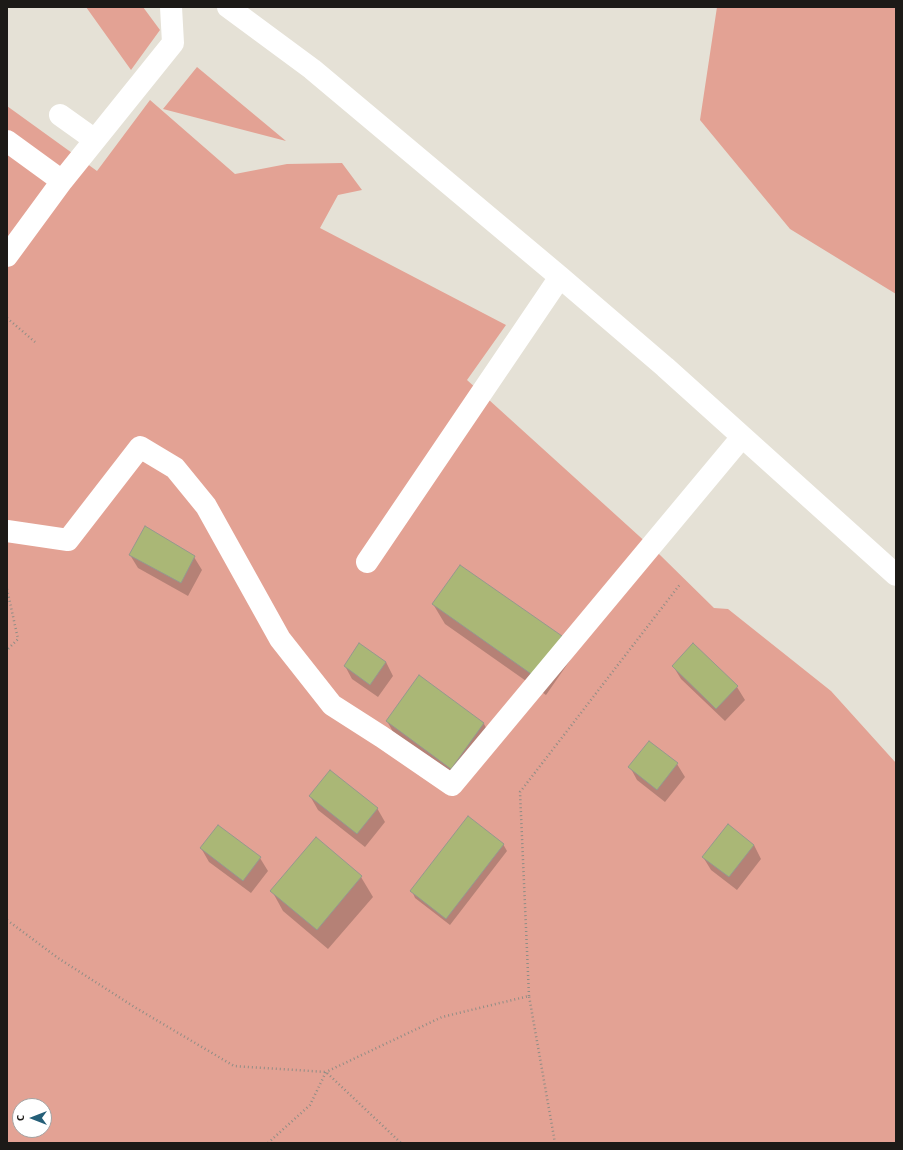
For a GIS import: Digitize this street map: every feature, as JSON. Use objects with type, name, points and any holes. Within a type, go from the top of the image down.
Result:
[{"type":"street","points":[[7,256],[62,181],[173,43],[171,7]]},
{"type":"street","points":[[228,7],[312,69],[560,276],[896,574]]},
{"type":"street","points":[[60,115],[95,140]]},
{"type":"street","points":[[7,141],[62,181]]},
{"type":"street","points":[[367,562],[560,276]]},
{"type":"street","points":[[7,531],[68,540],[140,447],[175,468],[206,506],[280,639],[332,705],[452,785],[742,436]]},
{"type":"path","points":[[7,318],[35,342]]},
{"type":"path","points":[[555,1143],[529,996],[520,792],[681,582]]},
{"type":"path","points":[[7,588],[18,639],[7,650]]},
{"type":"path","points":[[7,920],[58,958],[136,1008],[234,1066],[326,1072],[442,1018],[529,996]]},
{"type":"path","points":[[268,1143],[310,1105],[326,1072]]},
{"type":"path","points":[[326,1072],[401,1143]]},
{"type":"shaded area","points":[[86,7],[143,7],[160,30],[131,70]]},
{"type":"shaded area","points":[[717,7],[896,7],[896,294],[790,229],[700,120]]},
{"type":"shaded area","points":[[197,67],[286,141],[163,109]]},
{"type":"shaded area","points":[[150,100],[235,174],[287,164],[342,163],[362,190],[338,195],[320,228],[506,325],[467,380],[660,555],[714,608],[728,609],[831,691],[896,763],[896,1143],[7,1143],[7,106],[97,171]]},
{"type":"building","points":[[145,526],[195,556],[181,583],[129,555]]},
{"type":"building","points":[[460,565],[562,636],[534,676],[432,604]]},
{"type":"building","points":[[359,643],[386,662],[370,685],[344,666]]},
{"type":"building","points":[[693,643],[738,686],[716,709],[672,666]]},
{"type":"building","points":[[419,675],[484,723],[451,769],[386,721]]},
{"type":"building","points":[[649,741],[678,763],[657,790],[628,767]]},
{"type":"building","points":[[330,770],[378,808],[357,834],[309,796]]},
{"type":"building","points":[[468,816],[504,844],[446,919],[410,891]]},
{"type":"building","points":[[728,824],[754,845],[729,877],[702,857]]},
{"type":"building","points":[[218,825],[261,857],[243,881],[200,848]]},
{"type":"building","points":[[316,837],[362,876],[317,930],[270,891]]}]
